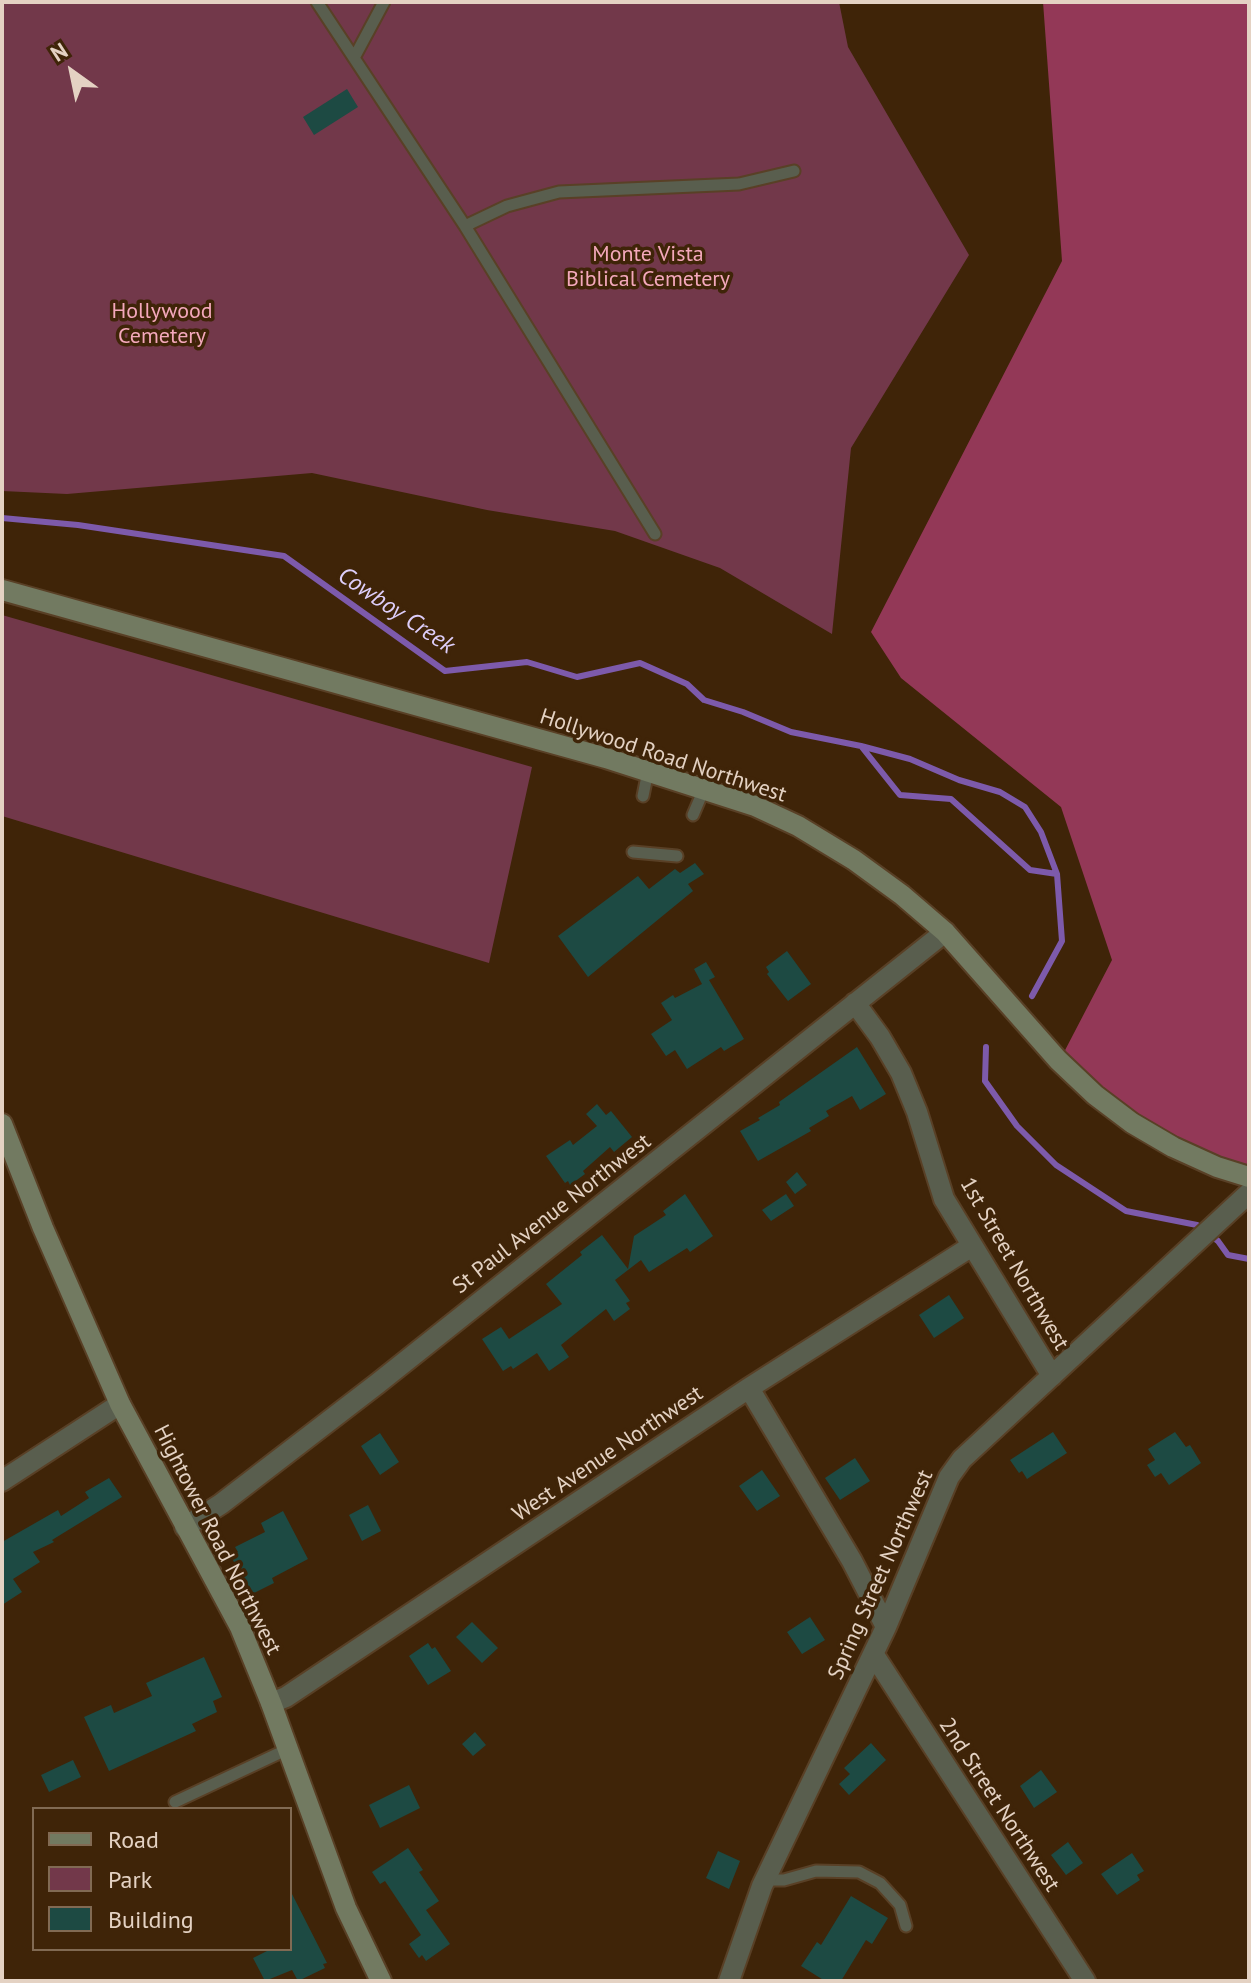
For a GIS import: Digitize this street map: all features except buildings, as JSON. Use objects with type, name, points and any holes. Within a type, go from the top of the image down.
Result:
[{"type":"street","name":"Hollywood Road Northwest","points":[[2,590],[648,771],[755,806],[798,826],[854,860],[945,932],[1058,1060],[1095,1095],[1132,1123],[1173,1147],[1217,1167],[1249,1177]]},
{"type":"street","name":"St Paul Avenue Northwest","points":[[185,1527],[221,1504],[377,1384],[945,932]]},
{"type":"street","name":"1st Street Northwest","points":[[855,1003],[901,1073],[917,1112],[944,1199],[1052,1376]]},
{"type":"street","name":"Hightower Road Northwest","points":[[2,1124],[43,1228],[120,1404],[240,1627],[346,1908],[381,1981]]},
{"type":"street","name":"Spring Street Northwest","points":[[729,1981],[765,1880],[874,1655],[949,1477],[962,1459],[1249,1193]]},
{"type":"street","name":"West Avenue Northwest","points":[[271,1703],[286,1697],[749,1388],[972,1246]]},
{"type":"street","points":[[749,1388],[852,1561],[886,1627]]},
{"type":"street","points":[[2,1481],[120,1404]]},
{"type":"street","name":"2nd Street Northwest","points":[[874,1655],[1085,1981]]},
{"type":"lane","points":[[317,2],[465,226],[655,534]]},
{"type":"lane","points":[[354,58],[384,2]]},
{"type":"lane","points":[[465,226],[507,206],[559,192],[739,184],[794,171]]},
{"type":"lane","points":[[643,796],[648,771]]},
{"type":"lane","points":[[693,815],[704,789]]},
{"type":"lane","points":[[633,852],[677,856]]},
{"type":"lane","points":[[175,1802],[288,1749]]},
{"type":"lane","points":[[765,1880],[784,1880],[816,1871],[859,1872],[880,1883],[900,1905],[906,1926]]},
{"type":"green space","name":"Monte Vista Biblical Cemetery","points":[[2,2],[839,2],[848,47],[969,255],[851,448],[832,634],[720,568],[615,531],[487,510],[312,473],[67,494],[2,491]]},
{"type":"green space","points":[[2,615],[532,767],[489,963],[2,816]]},
{"type":"shaded area","points":[[1043,2],[1249,2],[1249,1179],[1164,1138],[1062,1056],[1112,960],[1061,807],[901,678],[871,632],[1062,261]]},
{"type":"waterway","name":"Cowboy Creek","points":[[2,518],[78,525],[284,556],[445,671],[527,662],[577,677],[640,663],[687,684],[704,700],[791,732],[861,746],[900,795],[951,799],[1030,870],[1057,874],[1062,941],[1032,996]]},
{"type":"waterway","points":[[861,746],[910,759],[959,780],[1000,792],[1025,807],[1041,832],[1057,874]]},
{"type":"waterway","name":"Cowboy Creek","points":[[986,1047],[985,1081],[1017,1126],[1056,1165],[1126,1211],[1197,1225],[1218,1241],[1228,1255],[1249,1259]]},
{"type":"park label","name":"Hollywood Cemetery","points":[[162,324]]}]
